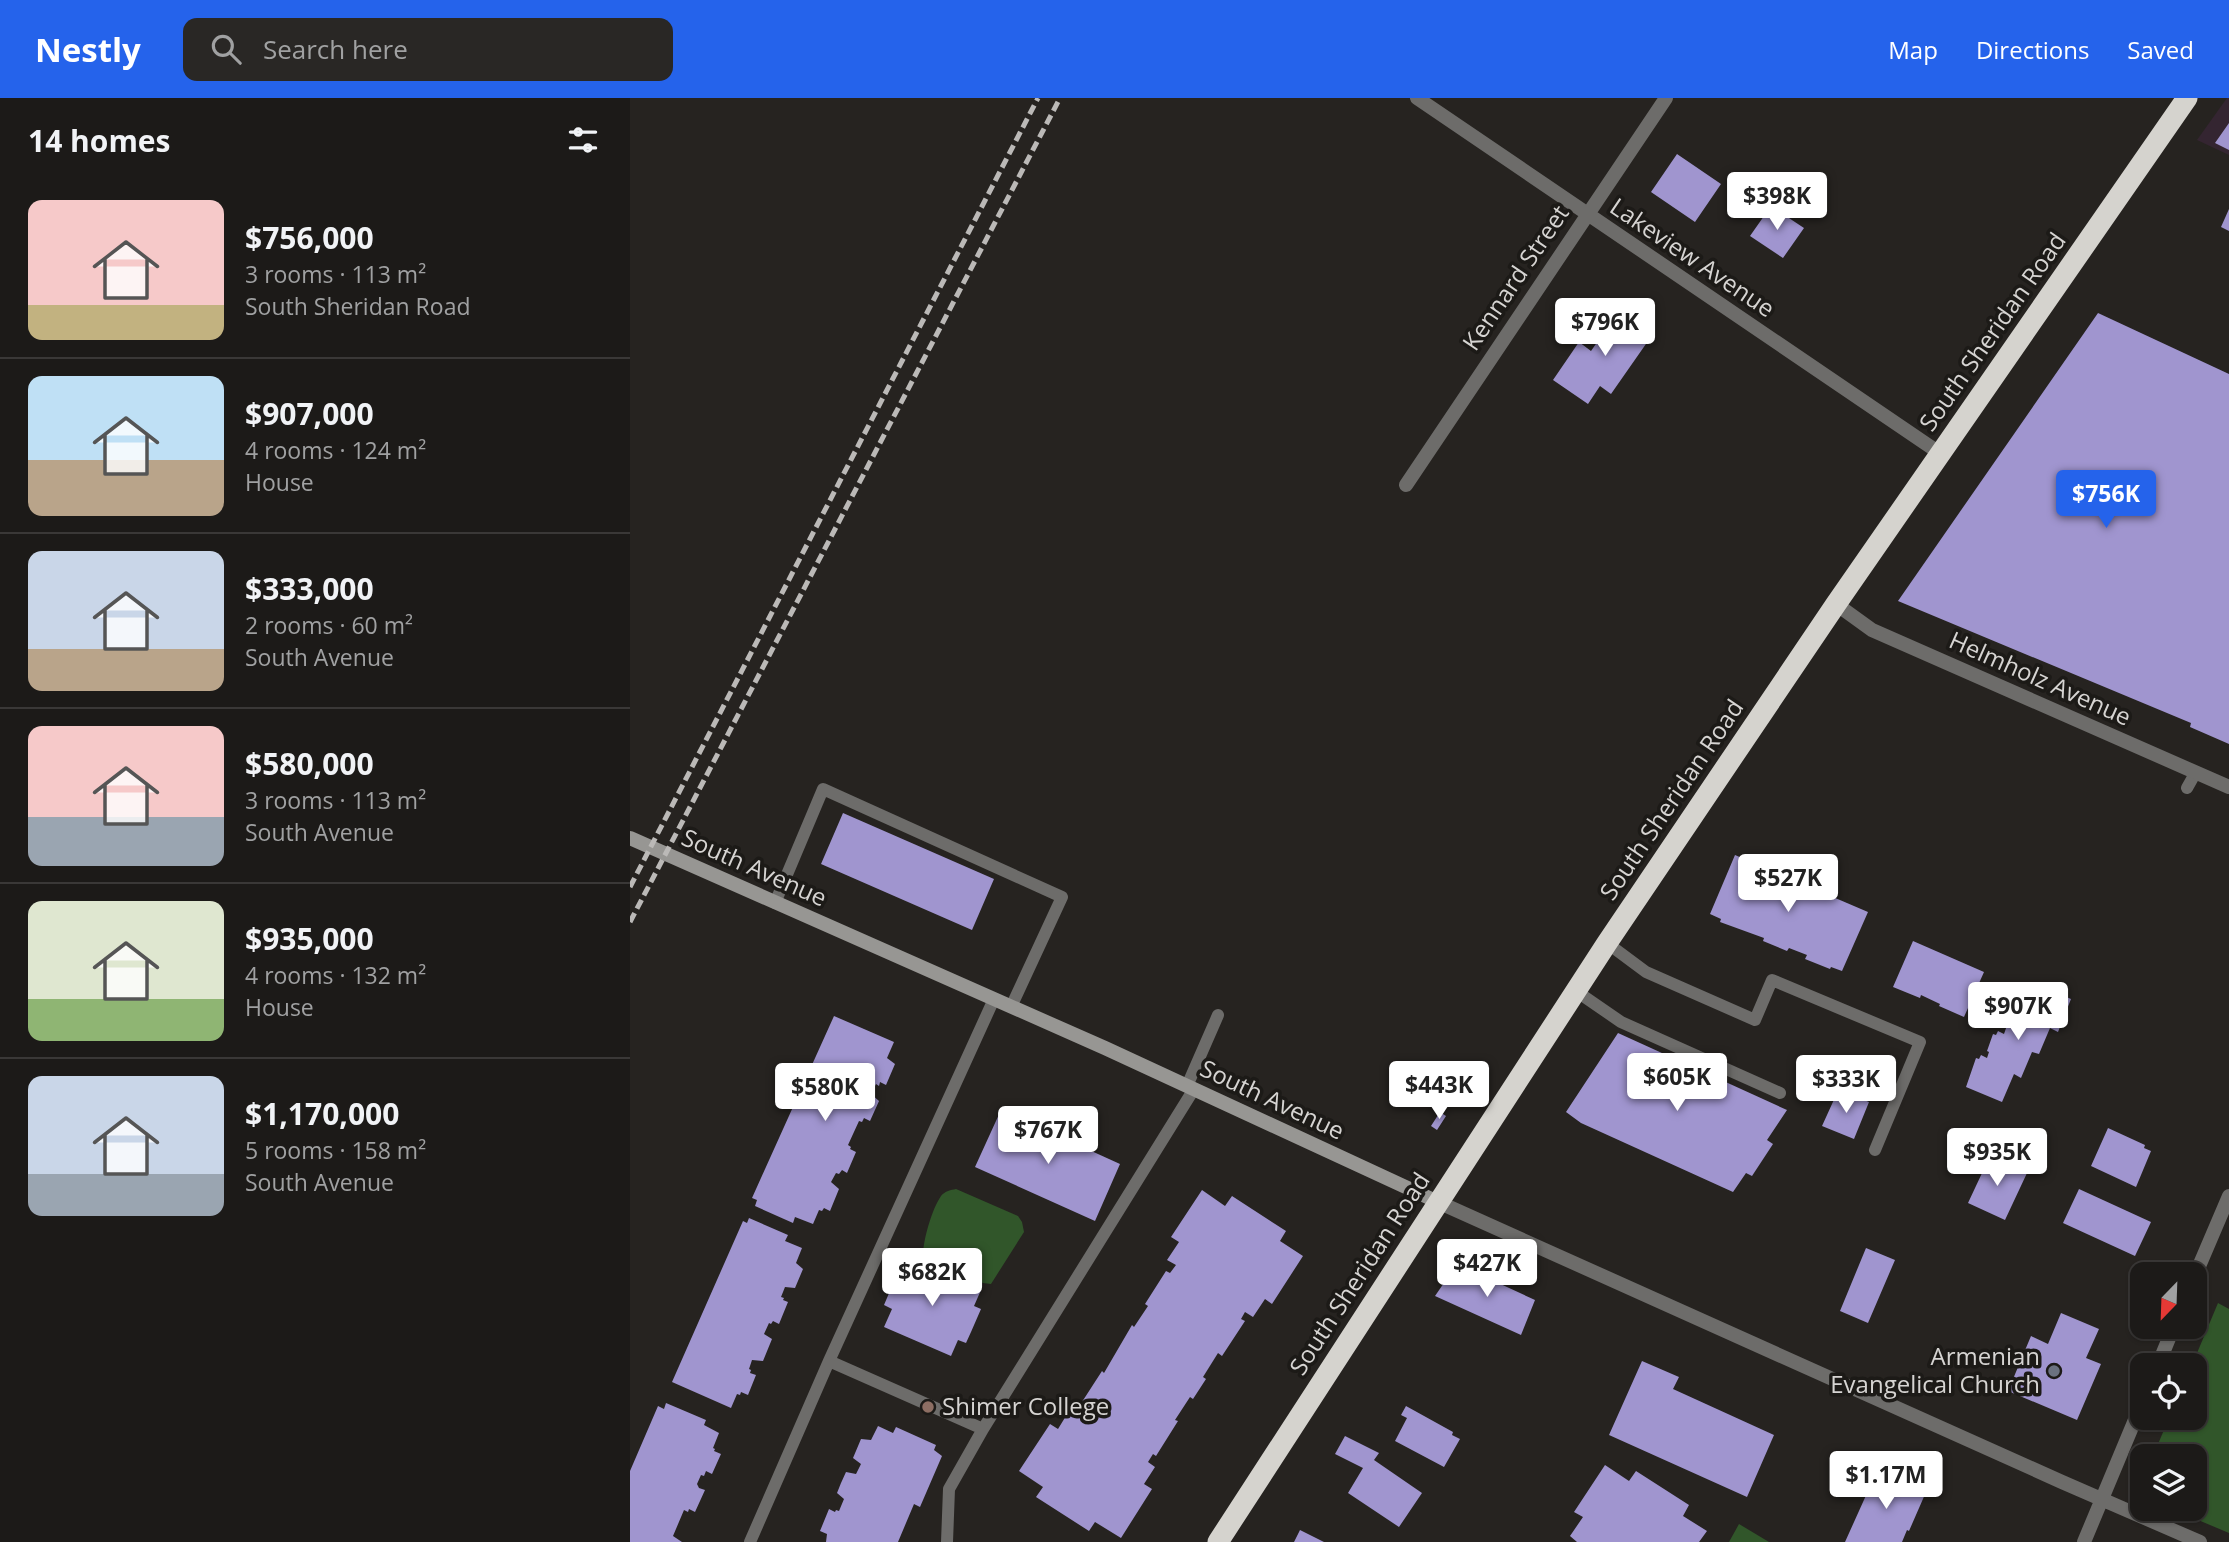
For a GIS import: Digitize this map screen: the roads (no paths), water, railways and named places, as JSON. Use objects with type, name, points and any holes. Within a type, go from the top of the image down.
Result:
[{"type":"highway","name":"South Sheridan Road","points":[[1218,1542],[1607,943],[1836,604],[2187,98]]},
{"type":"street","name":"Kennard Street","points":[[1406,485],[1666,98]]},
{"type":"street","name":"Lakeview Avenue","points":[[1422,99],[1941,454]]},
{"type":"street","name":"Helmholz Avenue","points":[[1836,604],[1872,630],[2229,787]]},
{"type":"street","name":"South Avenue","points":[[630,838],[1191,1087],[1438,1202],[2200,1542]]},
{"type":"street","points":[[2201,1262],[2229,1196]]},
{"type":"street","points":[[2084,1542],[2131,1430]]},
{"type":"lane","points":[[2188,788],[2196,772]]},
{"type":"lane","points":[[775,903],[822,789],[1062,897],[1011,1007]]},
{"type":"lane","points":[[1607,943],[1646,972],[1755,1020],[1772,980],[1920,1042],[1875,1150]]},
{"type":"lane","points":[[1576,991],[1621,1022],[1780,1093]]},
{"type":"lane","points":[[750,1542],[993,999]]},
{"type":"lane","points":[[947,1542],[949,1489],[1191,1087],[1218,1015]]},
{"type":"lane","points":[[829,1361],[983,1429]]},
{"type":"railway","points":[[630,887],[1038,98]]},
{"type":"railway","points":[[630,922],[1060,98]]},
{"type":"place","name":"Armenian Evangelical Church","points":[[2054,1371]]},
{"type":"place","name":"Shimer College","points":[[928,1407]]}]
